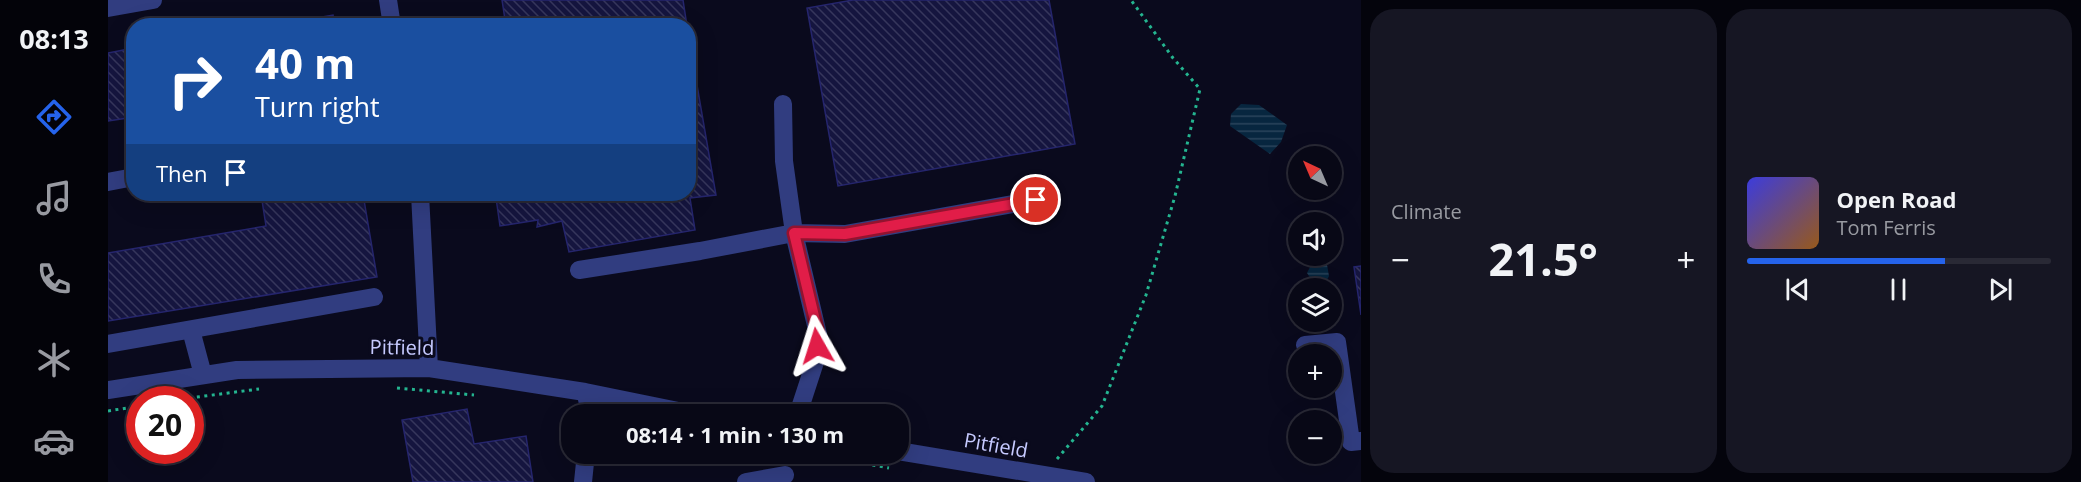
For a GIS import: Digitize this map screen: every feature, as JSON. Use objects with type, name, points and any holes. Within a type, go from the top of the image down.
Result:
[{"type":"street","points":[[108,8],[153,0]]},
{"type":"street","points":[[388,0],[391,18]]},
{"type":"street","points":[[783,104],[784,161],[794,233],[818,333],[816,359],[801,404]]},
{"type":"street","points":[[108,182],[126,179]]},
{"type":"street","points":[[579,270],[794,233],[845,234],[1036,200]]},
{"type":"street","points":[[420,201],[429,368]]},
{"type":"street","points":[[108,344],[374,297]]},
{"type":"street","points":[[191,330],[203,375]]},
{"type":"street","points":[[1316,344],[1337,342],[1337,344]]},
{"type":"street","name":"Pitfield","points":[[108,390],[237,370],[429,368],[585,392],[644,404]]},
{"type":"street","points":[[1342,378],[1351,442],[1361,441]]},
{"type":"street","points":[[585,392],[588,404]]},
{"type":"street","name":"Pitfield","points":[[909,453],[1086,482]]},
{"type":"street","points":[[583,482],[585,464]]},
{"type":"street","points":[[746,482],[785,475]]},
{"type":"path","points":[[1042,476],[1102,406],[1146,295],[1175,196],[1200,89],[1173,58],[1131,0]]},
{"type":"path","points":[[396,388],[485,396]]},
{"type":"path","points":[[204,396],[264,389]]},
{"type":"path","points":[[108,411],[126,408]]},
{"type":"path","points":[[867,464],[900,470]]},
{"type":"water","points":[[1241,104],[1259,105],[1287,125],[1281,142],[1270,154],[1230,126],[1231,114]]},
{"type":"water","points":[[1310,266],[1327,266],[1329,276],[1328,278],[1310,278],[1307,273]]},
{"type":"building","points":[[502,0],[683,0],[686,18],[505,18]]},
{"type":"building","points":[[853,0],[1049,0],[1075,144],[838,186],[807,8]]},
{"type":"building","points":[[333,15],[334,18],[316,18]]},
{"type":"building","points":[[126,50],[126,118],[108,121],[108,53]]},
{"type":"building","points":[[696,79],[716,195],[696,197]]},
{"type":"building","points":[[262,201],[364,201],[377,277],[108,321],[108,253],[266,226]]},
{"type":"building","points":[[496,201],[690,201],[695,230],[569,252],[562,221],[537,227],[538,220],[500,226]]},
{"type":"building","points":[[1361,266],[1361,315],[1354,267]]},
{"type":"building","points":[[467,409],[474,444],[526,436],[533,482],[413,482],[402,420]]},
{"type":"route","points":[[817,346],[818,333],[794,233],[845,234],[1036,200]]}]
